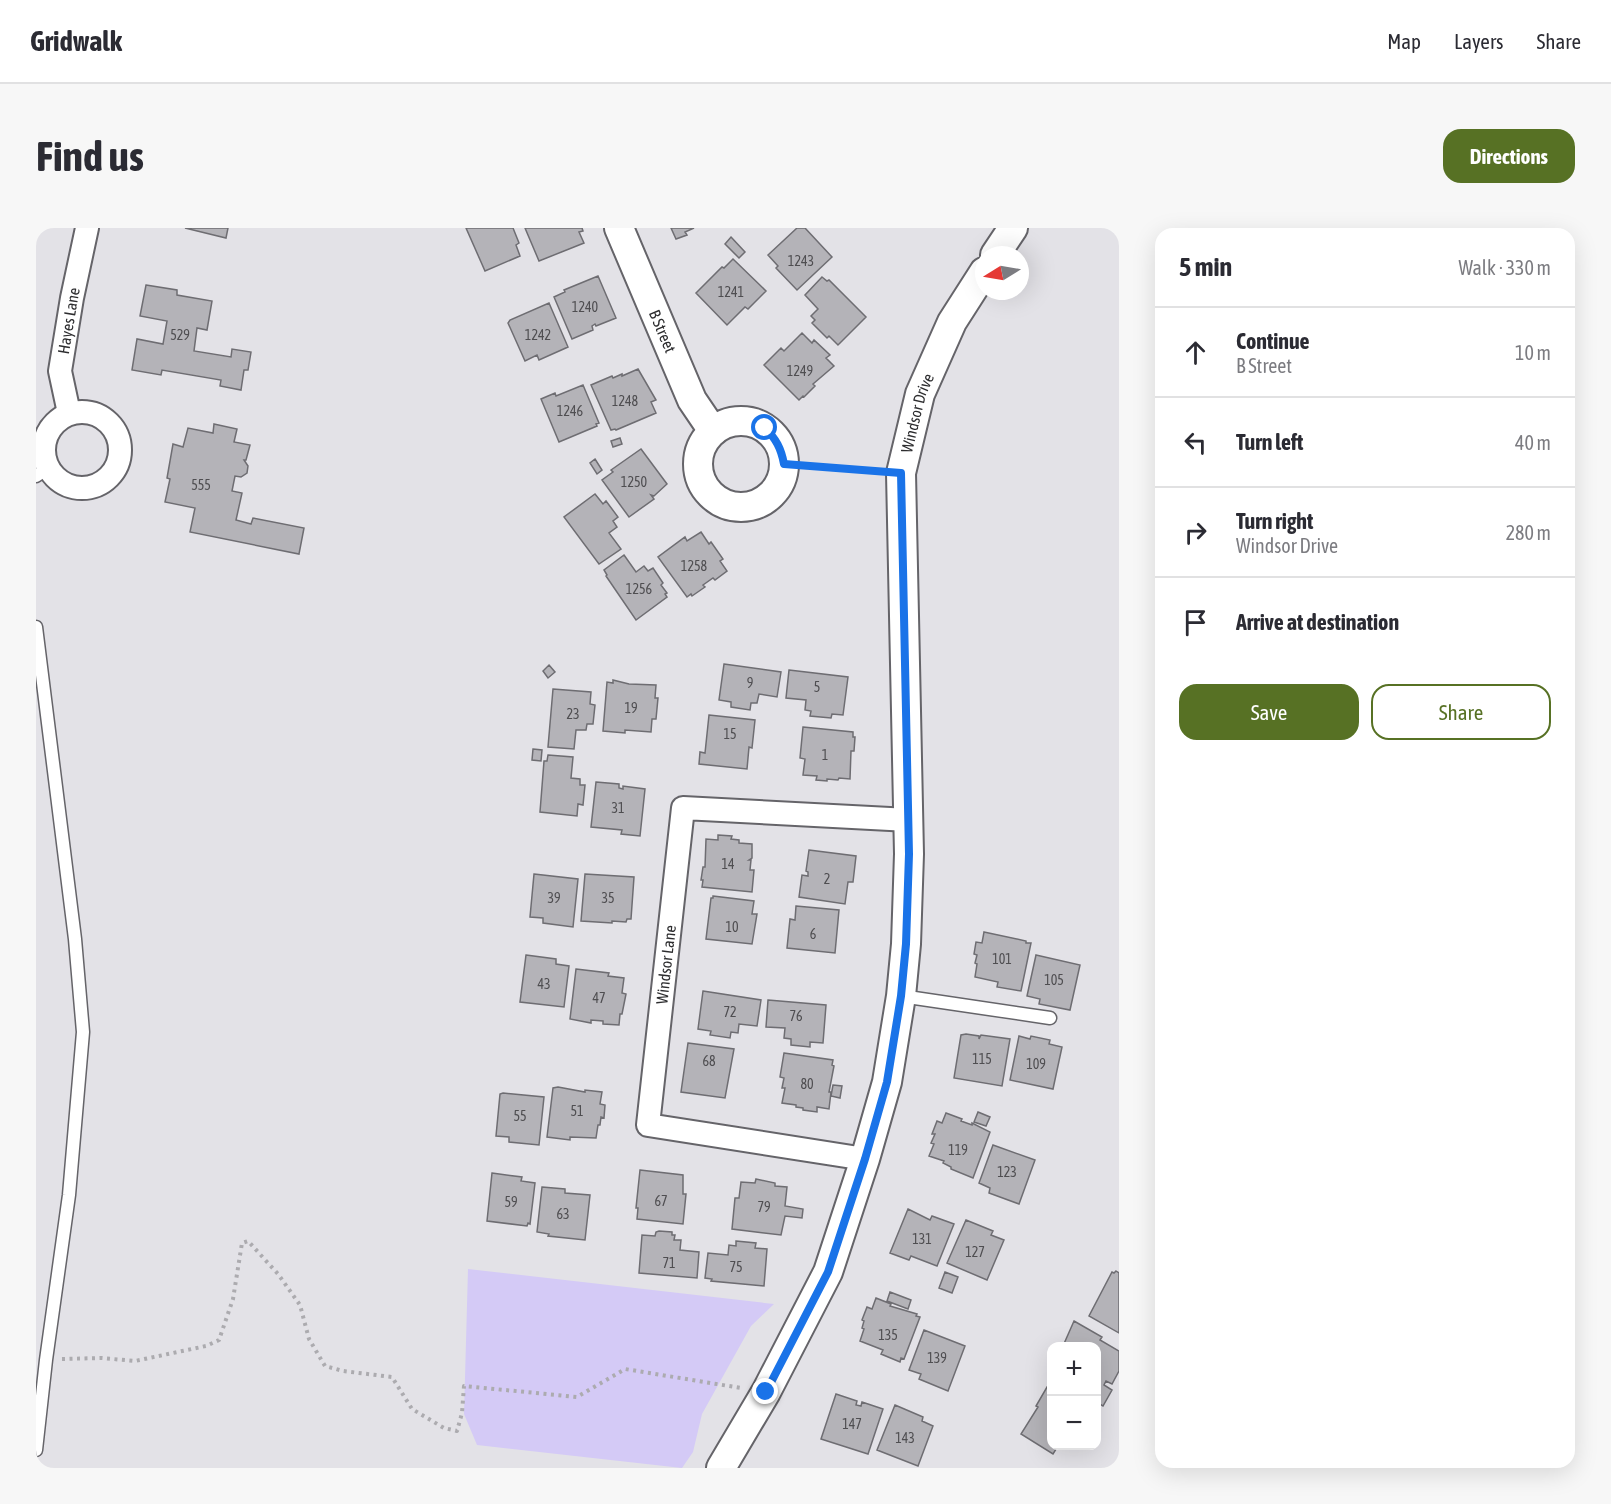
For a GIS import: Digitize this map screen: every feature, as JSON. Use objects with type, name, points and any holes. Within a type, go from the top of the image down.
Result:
[{"type":"street","name":"Hayes Lane","points":[[69,413],[60,371],[87,228]]},
{"type":"street","name":"B Street","points":[[619,228],[692,400],[713,431]]},
{"type":"street","points":[[1001,246],[1012,228]]},
{"type":"street","name":"Windsor Drive","points":[[724,1467],[828,1272],[865,1159],[887,1082],[901,996],[906,944],[909,820],[901,473],[920,394],[952,322],[975,286]]},
{"type":"street","points":[[81,411],[103,418],[112,426],[119,442],[119,460],[113,472],[104,481],[86,488],[67,485],[42,472],[44,442],[49,430],[58,420],[69,413],[81,411]]},
{"type":"street","points":[[753,422],[765,428],[775,438],[782,450],[784,464],[778,484],[764,500],[746,506],[727,504],[706,489],[700,478],[698,465],[700,452],[713,431],[725,423],[753,422]]},
{"type":"street","name":"Windsor Lane","points":[[865,1159],[648,1125],[683,808],[909,820]]},
{"type":"lane","points":[[36,627],[75,939],[83,1032],[69,1195],[36,1450]]},
{"type":"lane","points":[[901,996],[1050,1018]]},
{"type":"path","points":[[784,464],[901,473]]},
{"type":"path","points":[[46,1360],[102,1358],[135,1360],[206,1346],[219,1340],[234,1299],[242,1243],[249,1241],[278,1274],[300,1305],[309,1339],[325,1366],[343,1371],[392,1377],[412,1409],[444,1428],[457,1431],[462,1413],[464,1386],[577,1397],[626,1369],[766,1392]]},
{"type":"shaded area","points":[[468,1269],[774,1304],[751,1326],[702,1414],[693,1452],[682,1468],[477,1445],[464,1414]]},
{"type":"building","points":[[185,228],[228,228],[226,238]]},
{"type":"building","points":[[466,228],[513,228],[519,243],[516,245],[520,256],[485,271]]},
{"type":"building","points":[[525,228],[582,228],[583,231],[579,232],[584,243],[539,261]]},
{"type":"building","points":[[671,228],[694,228],[685,232],[687,235],[676,239]]},
{"type":"building","points":[[797,228],[805,228],[832,257],[797,290],[776,268],[778,266],[768,255]]},
{"type":"building","points":[[731,237],[745,252],[739,258],[725,244]]},
{"type":"building","points":[[733,259],[766,291],[727,325],[696,293]]},
{"type":"building","points":[[598,276],[616,318],[596,326],[595,324],[592,326],[593,330],[572,339],[554,297],[565,292],[564,290]]},
{"type":"building","points":[[822,277],[829,280],[866,317],[838,345],[812,323],[815,320],[811,316],[818,309],[805,295]]},
{"type":"building","points":[[146,285],[177,290],[177,295],[212,301],[207,330],[197,328],[194,351],[231,357],[232,349],[251,352],[248,370],[244,370],[241,390],[220,386],[221,380],[162,370],[161,375],[132,370],[137,339],[163,344],[167,321],[140,316]]},
{"type":"building","points":[[549,303],[568,347],[539,360],[537,355],[525,361],[508,323],[510,320]]},
{"type":"building","points":[[802,333],[812,343],[814,340],[830,355],[826,358],[834,366],[799,400],[764,365],[781,348],[784,351]]},
{"type":"building","points":[[638,369],[656,400],[651,402],[656,413],[611,430],[591,385]]},
{"type":"building","points":[[583,385],[599,423],[596,424],[597,426],[559,442],[541,399],[555,393],[556,396]]},
{"type":"building","points":[[214,424],[237,429],[234,442],[250,445],[246,460],[244,460],[248,466],[247,473],[241,477],[235,476],[232,491],[242,493],[236,520],[251,524],[253,518],[304,528],[299,554],[190,532],[195,508],[165,502],[170,479],[167,478],[173,444],[183,447],[188,428],[213,433]]},
{"type":"building","points":[[620,438],[622,444],[613,447],[611,441]]},
{"type":"building","points":[[641,449],[667,484],[654,496],[651,495],[654,499],[629,517],[602,480],[613,472],[611,470]]},
{"type":"building","points":[[595,459],[602,470],[597,474],[590,463]]},
{"type":"building","points":[[595,494],[603,504],[606,501],[618,517],[613,521],[617,527],[609,533],[621,549],[599,564],[564,517]]},
{"type":"building","points":[[701,532],[723,559],[720,561],[727,571],[703,585],[705,587],[692,596],[691,594],[687,597],[658,557],[685,537],[687,541]]},
{"type":"building","points":[[624,555],[636,572],[644,566],[648,571],[653,568],[667,593],[665,594],[667,597],[636,620],[604,570]]},
{"type":"building","points":[[724,664],[781,672],[777,697],[759,694],[757,703],[751,703],[750,710],[731,707],[731,702],[719,700]]},
{"type":"building","points":[[549,665],[555,672],[548,678],[543,671]]},
{"type":"building","points":[[789,670],[848,677],[843,715],[832,714],[831,718],[810,716],[811,711],[805,710],[806,700],[786,698]]},
{"type":"building","points":[[613,680],[629,684],[656,685],[655,698],[658,698],[656,719],[652,719],[651,732],[603,731],[607,682],[613,683]]},
{"type":"building","points":[[553,689],[591,692],[590,704],[595,705],[593,724],[587,724],[586,730],[576,730],[574,749],[548,747]]},
{"type":"building","points":[[709,715],[755,720],[747,769],[699,764],[700,752],[705,753]]},
{"type":"building","points":[[803,727],[853,732],[853,737],[855,737],[854,751],[851,751],[850,779],[827,779],[827,781],[816,780],[817,776],[803,775],[805,759],[800,758]]},
{"type":"building","points":[[533,749],[542,750],[541,761],[532,760]]},
{"type":"building","points":[[548,755],[573,757],[571,778],[580,779],[580,785],[585,785],[583,805],[578,804],[577,816],[540,812],[544,761],[547,761]]},
{"type":"building","points":[[596,782],[619,784],[619,788],[623,789],[623,786],[645,789],[640,836],[621,834],[622,830],[591,827]]},
{"type":"building","points":[[718,835],[732,836],[731,839],[739,840],[739,843],[752,844],[752,858],[749,860],[751,860],[750,870],[754,870],[752,892],[702,887],[706,839],[718,840]]},
{"type":"building","points":[[809,850],[856,856],[853,882],[848,882],[845,904],[799,897],[802,875],[808,876],[806,871]]},
{"type":"building","points":[[534,874],[578,879],[573,927],[543,923],[543,918],[530,917]]},
{"type":"building","points":[[585,874],[634,877],[631,919],[627,919],[626,922],[612,921],[612,923],[581,921]]},
{"type":"building","points":[[713,896],[754,901],[752,914],[757,914],[752,944],[706,939]]},
{"type":"building","points":[[796,906],[839,910],[835,953],[787,948],[790,919],[795,920]]},
{"type":"building","points":[[984,932],[1031,943],[1021,991],[997,987],[998,982],[975,977],[976,942],[982,943]]},
{"type":"building","points":[[526,955],[556,959],[556,964],[569,966],[564,1007],[520,1002]]},
{"type":"building","points":[[1036,955],[1080,965],[1070,1010],[1039,1004],[1040,999],[1027,996]]},
{"type":"building","points":[[576,969],[609,973],[608,976],[624,978],[622,993],[626,994],[619,1025],[603,1024],[603,1021],[591,1020],[591,1023],[570,1019]]},
{"type":"building","points":[[703,991],[761,1000],[757,1026],[739,1024],[738,1033],[731,1032],[730,1038],[710,1035],[711,1031],[698,1029]]},
{"type":"building","points":[[768,1000],[826,1005],[823,1043],[810,1042],[810,1047],[791,1045],[791,1039],[784,1038],[785,1028],[766,1027]]},
{"type":"building","points":[[961,1035],[979,1036],[979,1039],[981,1035],[1010,1039],[1002,1086],[954,1078]]},
{"type":"building","points":[[1019,1036],[1050,1040],[1049,1044],[1062,1047],[1053,1089],[1010,1080]]},
{"type":"building","points":[[688,1043],[734,1049],[725,1098],[681,1092]]},
{"type":"building","points":[[784,1053],[833,1060],[829,1109],[817,1107],[817,1112],[782,1103],[785,1088],[782,1088],[784,1078],[780,1077]]},
{"type":"building","points":[[833,1085],[842,1086],[840,1098],[831,1096]]},
{"type":"building","points":[[553,1088],[585,1092],[585,1090],[602,1092],[600,1104],[605,1105],[604,1118],[601,1117],[596,1138],[570,1137],[570,1140],[547,1137]]},
{"type":"building","points":[[500,1094],[544,1097],[539,1145],[509,1142],[509,1137],[496,1136]]},
{"type":"building","points":[[978,1112],[990,1117],[986,1126],[974,1122]]},
{"type":"building","points":[[946,1113],[990,1132],[973,1178],[951,1169],[943,1163],[944,1161],[929,1156],[934,1144],[931,1143],[935,1134],[932,1134],[937,1121],[942,1123]]},
{"type":"building","points":[[993,1145],[1035,1160],[1019,1204],[989,1193],[990,1188],[979,1183]]},
{"type":"building","points":[[640,1170],[683,1175],[683,1194],[686,1194],[683,1224],[637,1219]]},
{"type":"building","points":[[492,1173],[522,1177],[521,1181],[535,1183],[530,1224],[528,1223],[527,1226],[487,1221]]},
{"type":"building","points":[[756,1179],[775,1183],[775,1186],[787,1187],[785,1206],[803,1209],[802,1218],[785,1216],[781,1235],[732,1229],[735,1198],[739,1198],[741,1182],[755,1183]]},
{"type":"building","points":[[542,1187],[565,1189],[565,1193],[590,1195],[585,1240],[548,1236],[549,1234],[537,1232]]},
{"type":"building","points":[[908,1209],[930,1220],[932,1216],[954,1224],[937,1266],[911,1256],[909,1260],[890,1253]]},
{"type":"building","points":[[966,1220],[993,1231],[991,1235],[1004,1240],[987,1280],[947,1263]]},
{"type":"building","points":[[659,1231],[672,1232],[672,1235],[675,1235],[674,1240],[681,1240],[680,1250],[699,1252],[697,1278],[639,1273],[642,1235],[655,1236]]},
{"type":"building","points":[[736,1241],[756,1243],[755,1248],[767,1249],[764,1286],[711,1281],[712,1279],[705,1278],[708,1253],[728,1255],[729,1245],[736,1246]]},
{"type":"building","points":[[945,1272],[958,1277],[952,1293],[939,1288]]},
{"type":"building","points":[[1112,1272],[1119,1273],[1119,1333],[1089,1316]]},
{"type":"building","points":[[890,1292],[911,1300],[908,1309],[887,1301]]},
{"type":"building","points":[[876,1298],[920,1317],[904,1359],[901,1358],[900,1362],[881,1354],[883,1350],[860,1341],[864,1329],[862,1320],[867,1307],[872,1309]]},
{"type":"building","points":[[1074,1321],[1102,1337],[1100,1340],[1119,1351],[1119,1371],[1112,1384],[1106,1381],[1104,1385],[1112,1390],[1103,1406],[1101,1405],[1101,1342],[1065,1342]]},
{"type":"building","points":[[924,1330],[965,1346],[948,1391],[919,1379],[921,1374],[909,1370]]},
{"type":"building","points":[[1047,1387],[1047,1450],[1056,1450],[1053,1454],[1021,1434],[1038,1407],[1036,1406]]},
{"type":"building","points":[[836,1394],[857,1401],[856,1405],[861,1406],[862,1402],[883,1409],[868,1454],[821,1439]]},
{"type":"building","points":[[895,1405],[923,1417],[922,1421],[933,1426],[918,1466],[877,1450]]},
{"type":"route","points":[[765,428],[782,450],[784,464],[901,473],[909,787],[906,944],[901,996],[887,1082],[865,1159],[828,1272],[766,1392]]}]
